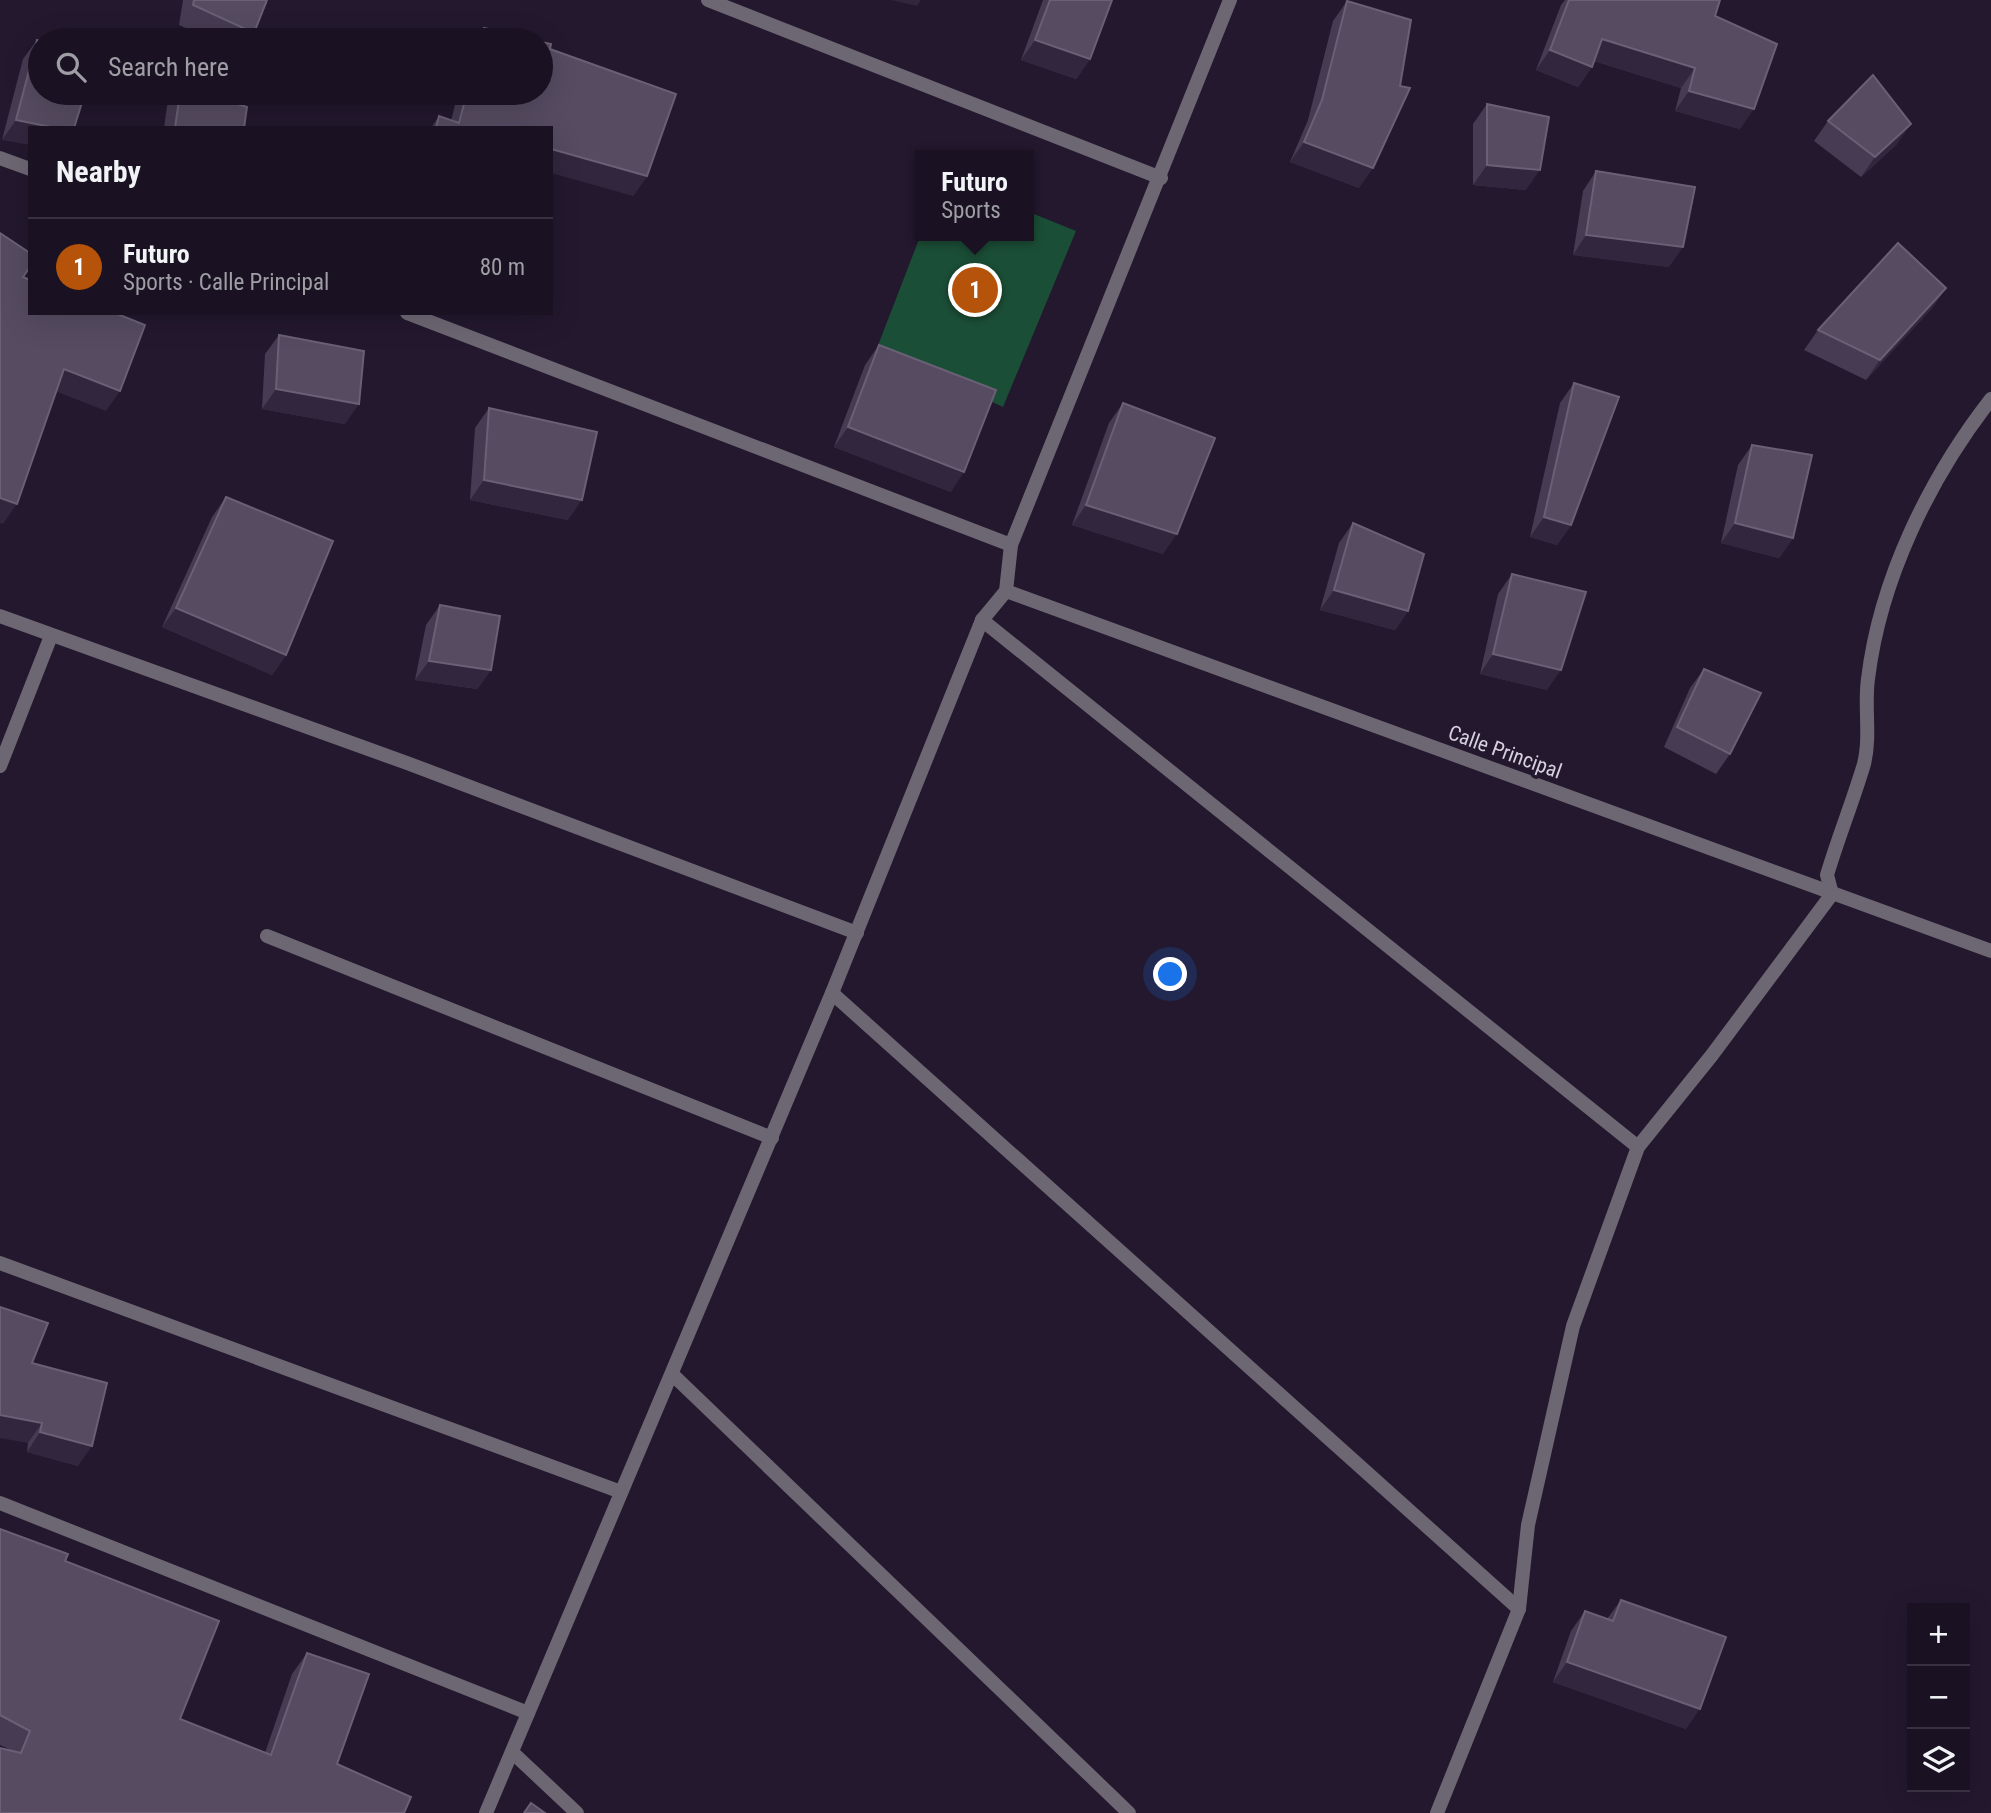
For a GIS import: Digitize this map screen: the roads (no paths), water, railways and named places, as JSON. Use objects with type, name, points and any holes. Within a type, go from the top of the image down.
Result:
[{"type":"street","points":[[708,0],[1161,178]]},
{"type":"street","points":[[486,1813],[772,1138],[982,620],[1006,591],[1011,544],[1161,178],[1230,0]]},
{"type":"street","points":[[0,158],[28,168]]},
{"type":"street","points":[[412,315],[1011,544]]},
{"type":"street","points":[[1437,1813],[1519,1609],[1528,1525],[1573,1326],[1638,1147],[1712,1055],[1832,894],[1827,875],[1864,762],[1868,681],[1890,585],[1945,466],[1965,432],[1991,398]]},
{"type":"street","name":"Calle Principal","points":[[1006,591],[1991,951]]},
{"type":"street","points":[[0,616],[407,763],[857,933]]},
{"type":"street","points":[[982,620],[1638,1147]]},
{"type":"street","points":[[0,766],[51,636]]},
{"type":"street","points":[[267,936],[772,1138]]},
{"type":"street","points":[[832,993],[1519,1609]]},
{"type":"street","points":[[0,1262],[621,1492]]},
{"type":"street","points":[[672,1374],[1129,1813]]},
{"type":"street","points":[[0,1503],[528,1713]]},
{"type":"street","points":[[512,1752],[577,1813]]},
{"type":"place","name":"Futuro","points":[[975,290]]}]
